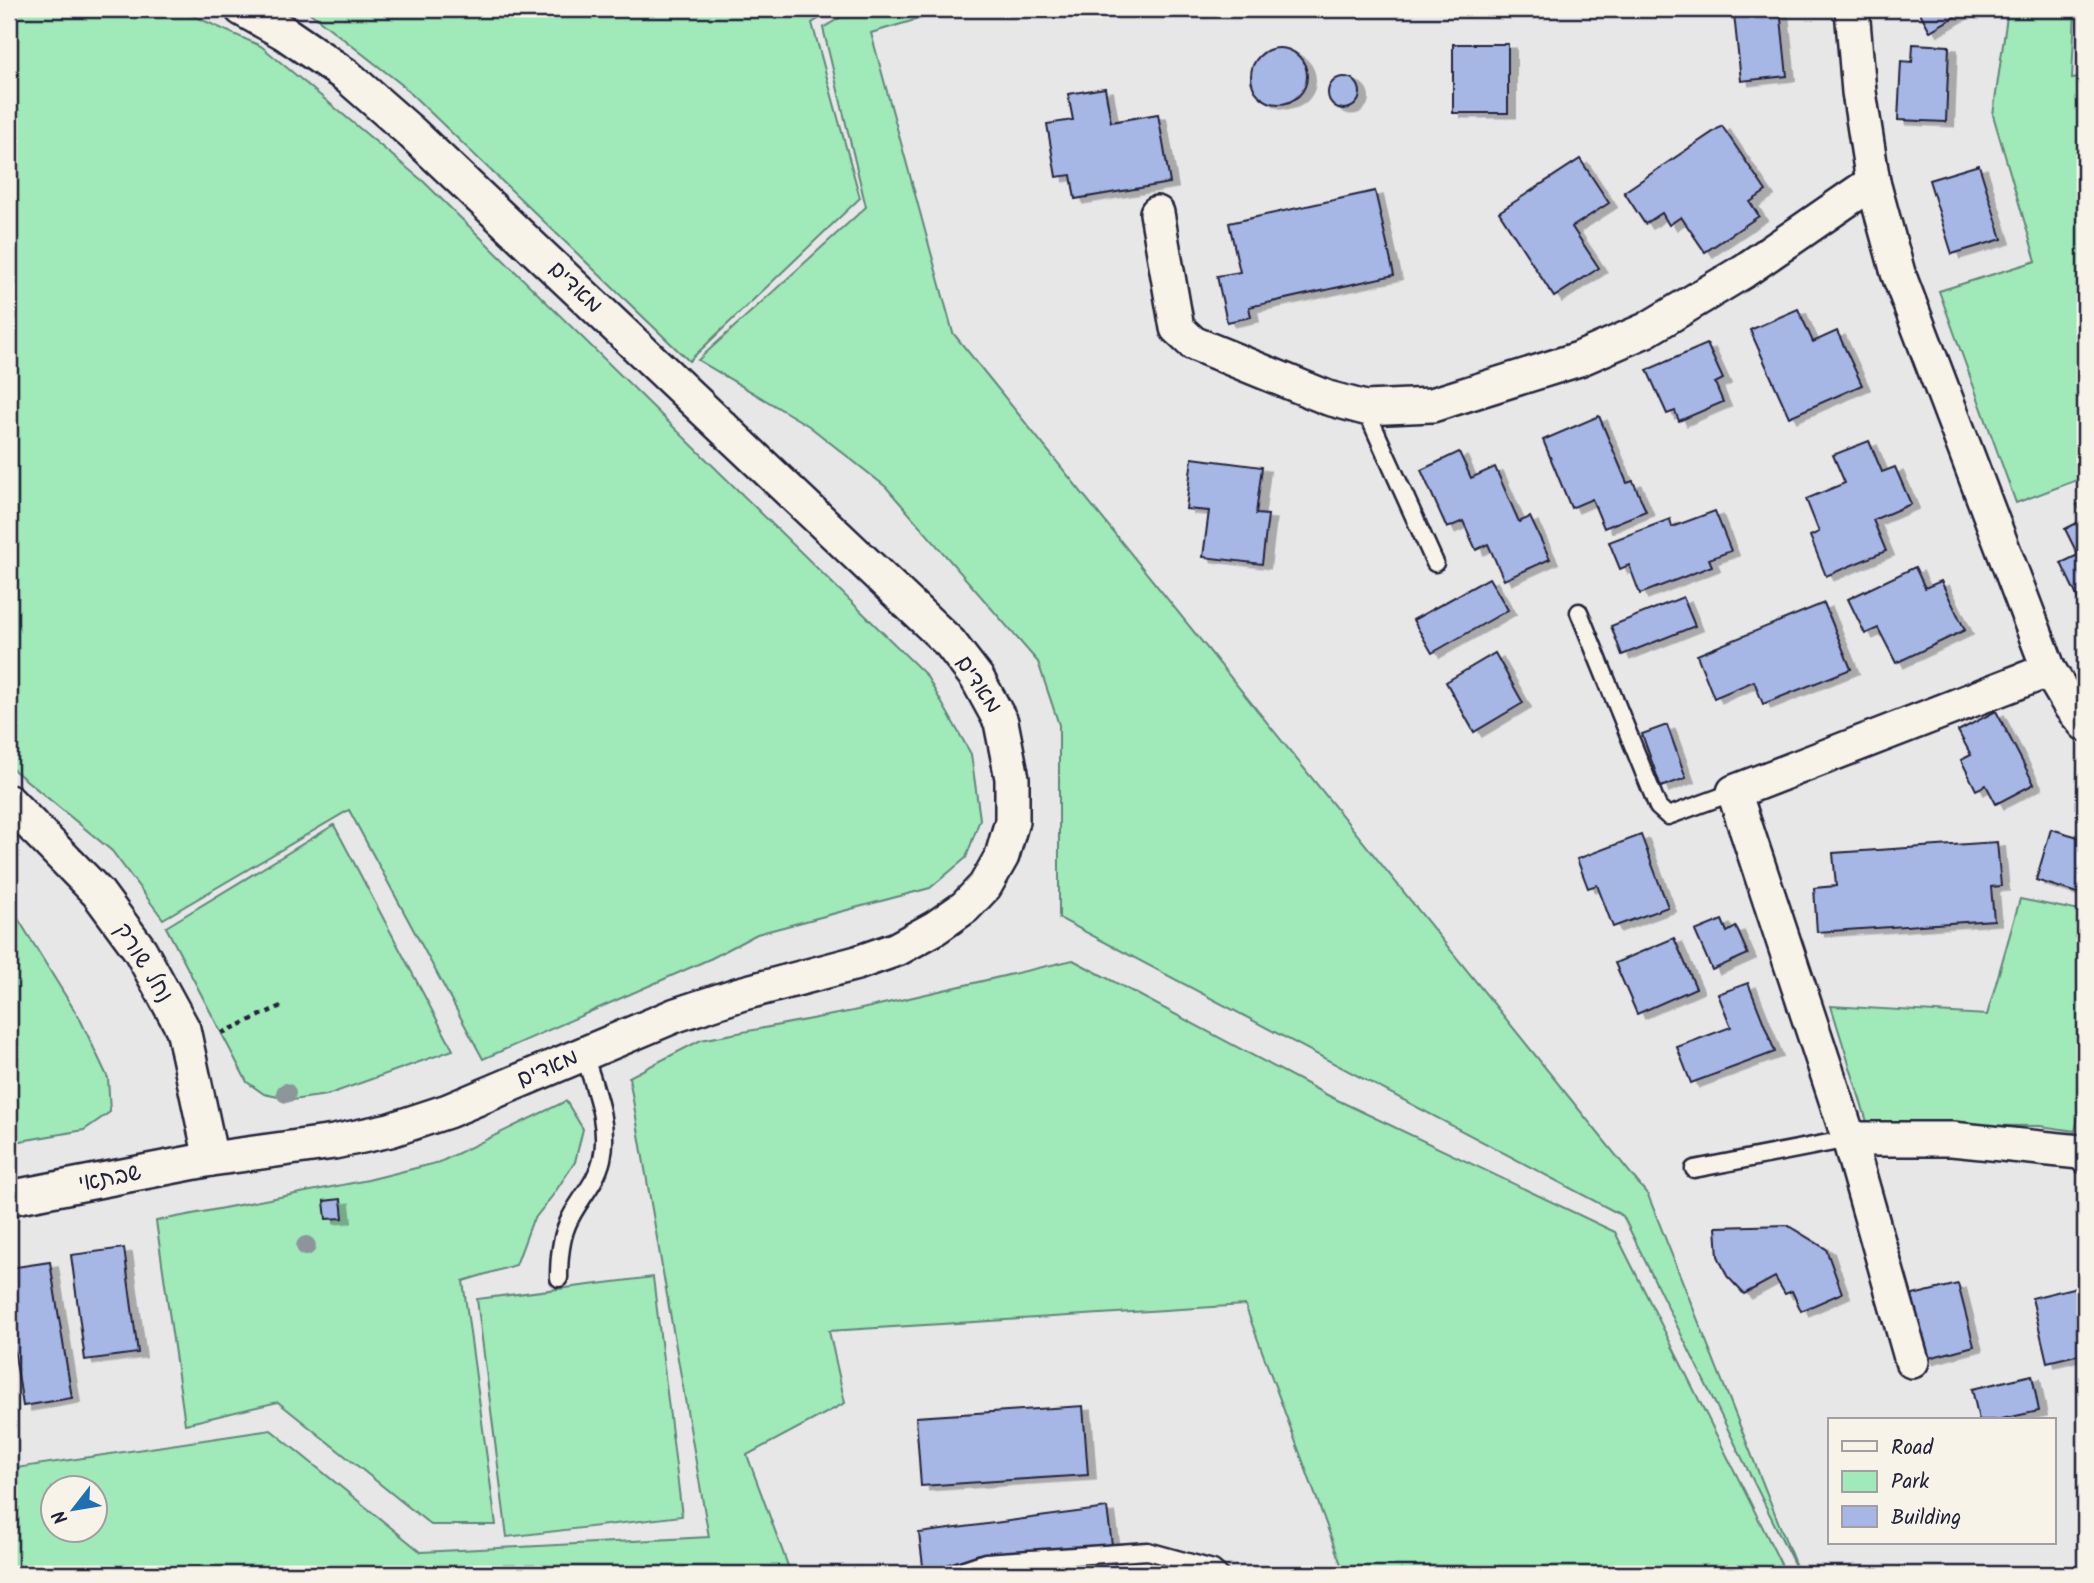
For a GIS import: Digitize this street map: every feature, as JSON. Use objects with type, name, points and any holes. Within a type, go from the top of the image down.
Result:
[{"type":"street","name":"מאדים","points":[[211,1159],[334,1142],[390,1130],[448,1111],[676,1015],[897,949],[965,908],[985,886],[1002,856],[1012,821],[1012,778],[1001,722],[977,678],[950,643],[412,133],[347,76],[283,32],[242,9]]},
{"type":"street","points":[[1852,9],[1859,92],[1873,181],[1898,273],[2049,670],[2085,724]]},
{"type":"street","points":[[1157,213],[1177,328],[1193,343],[1328,398],[1365,408],[1432,405],[1579,359],[1646,330],[1744,271],[1873,181]]},
{"type":"street","points":[[1912,1361],[1849,1139],[1734,792],[2049,670]]},
{"type":"street","name":"נחל שורק","points":[[9,802],[99,893],[139,950],[183,1029],[211,1159]]},
{"type":"street","points":[[1849,1139],[1952,1139],[2080,1152],[2085,1156]]},
{"type":"street","name":"שבתאי","points":[[9,1198],[211,1159]]},
{"type":"lane","points":[[1365,408],[1435,563]]},
{"type":"lane","points":[[1579,612],[1658,807],[1668,816],[1734,792]]},
{"type":"lane","points":[[559,1278],[562,1238],[567,1223],[594,1182],[602,1158],[602,1116],[584,1054]]},
{"type":"lane","points":[[1694,1168],[1849,1139]]},
{"type":"lane","points":[[949,1574],[985,1562],[1148,1551],[1213,1569],[1219,1574]]},
{"type":"path","points":[[188,1049],[281,1006]]},
{"type":"green space","points":[[9,9],[178,9],[261,46],[424,182],[926,675],[971,754],[980,819],[966,858],[930,888],[757,934],[712,958],[483,1059],[349,810],[163,919],[112,851],[9,766]]},
{"type":"green space","points":[[305,9],[835,9],[812,23],[860,198],[689,361],[401,84]]},
{"type":"green space","points":[[854,9],[952,9],[871,33],[953,333],[1648,1195],[1799,1574],[1623,1216],[1059,918],[1059,725],[1038,662],[886,487],[809,426],[698,360],[866,207],[823,28]]},
{"type":"green space","points":[[2008,9],[2075,9],[2072,79],[2085,77],[2085,477],[2016,503],[1939,291],[2036,261],[1993,115]]},
{"type":"green space","points":[[334,825],[453,1050],[327,1095],[292,1100],[264,1094],[247,1082],[166,927]]},
{"type":"green space","points":[[2020,899],[2085,912],[2085,1086],[2075,1131],[2040,1126],[1868,1125],[1831,1006],[1987,1015]]},
{"type":"green space","points":[[9,904],[81,1021],[108,1078],[110,1112],[84,1130],[9,1143]]},
{"type":"green space","points":[[1073,960],[1331,1097],[1615,1232],[1786,1574],[1353,1574],[1342,1567],[1245,1305],[829,1331],[845,1403],[747,1455],[791,1574],[9,1574],[9,1469],[271,1430],[421,1552],[709,1537],[629,1077],[701,1040],[853,1011]]},
{"type":"green space","points":[[566,1101],[583,1129],[575,1162],[532,1222],[516,1265],[463,1281],[496,1525],[431,1525],[278,1402],[185,1424],[156,1221],[368,1180],[440,1162]]},
{"type":"green space","points":[[653,1277],[682,1516],[507,1537],[477,1299]]},
{"type":"building","points":[[1780,9],[1787,76],[1741,81],[1734,14]]},
{"type":"building","points":[[1918,9],[1968,9],[1930,31]]},
{"type":"building","points":[[1453,44],[1508,44],[1508,113],[1453,113]]},
{"type":"building","points":[[1913,44],[1949,46],[1946,122],[1898,120],[1901,61],[1912,62]]},
{"type":"building","points":[[1279,48],[1290,50],[1299,56],[1305,65],[1305,87],[1299,96],[1290,102],[1279,104],[1268,102],[1259,96],[1253,87],[1251,76],[1253,65],[1259,56],[1268,50]]},
{"type":"building","points":[[1344,77],[1356,81],[1360,93],[1356,105],[1344,109],[1332,105],[1328,93],[1332,81]]},
{"type":"building","points":[[1105,88],[1111,122],[1158,114],[1170,183],[1075,199],[1071,175],[1056,177],[1047,124],[1073,120],[1068,94]]},
{"type":"building","points":[[1722,126],[1766,191],[1750,202],[1759,216],[1705,252],[1681,217],[1669,225],[1662,213],[1645,224],[1624,192]]},
{"type":"building","points":[[1580,159],[1609,203],[1572,227],[1599,268],[1554,297],[1499,212]]},
{"type":"building","points":[[1979,165],[2002,239],[1952,254],[1929,180]]},
{"type":"building","points":[[1375,191],[1394,275],[1249,307],[1251,317],[1227,322],[1217,276],[1240,272],[1229,223]]},
{"type":"building","points":[[1798,309],[1813,342],[1837,331],[1862,385],[1789,417],[1750,330]]},
{"type":"building","points":[[1707,344],[1723,379],[1715,383],[1723,402],[1679,421],[1675,411],[1667,414],[1647,370]]},
{"type":"building","points":[[1599,416],[1627,483],[1633,481],[1646,511],[1604,528],[1592,499],[1571,508],[1543,440]]},
{"type":"building","points":[[1869,441],[1882,472],[1895,467],[1911,504],[1873,520],[1886,551],[1826,576],[1810,536],[1819,532],[1806,499],[1845,483],[1833,455]]},
{"type":"building","points":[[1459,452],[1471,478],[1495,467],[1519,522],[1530,517],[1550,559],[1504,580],[1488,544],[1476,550],[1463,521],[1447,528],[1421,470]]},
{"type":"building","points":[[1192,458],[1262,467],[1256,514],[1268,515],[1262,564],[1203,557],[1209,511],[1186,509]]},
{"type":"building","points":[[2085,501],[2085,519],[2077,505]]},
{"type":"building","points":[[1715,511],[1731,551],[1709,559],[1712,566],[1640,594],[1629,565],[1620,569],[1609,542],[1670,519],[1672,527]]},
{"type":"building","points":[[2085,519],[2085,613],[2061,563],[2078,555],[2065,529]]},
{"type":"building","points":[[1915,567],[1925,588],[1941,581],[1965,630],[1896,663],[1878,628],[1865,634],[1848,599]]},
{"type":"building","points":[[1489,578],[1508,610],[1432,653],[1413,620]]},
{"type":"building","points":[[1683,597],[1695,626],[1622,655],[1611,626]]},
{"type":"building","points":[[1824,603],[1851,669],[1763,704],[1754,681],[1714,698],[1697,655]]},
{"type":"building","points":[[1495,653],[1523,703],[1474,732],[1446,682]]},
{"type":"building","points":[[1996,711],[2034,784],[1996,804],[1986,785],[1976,790],[1961,760],[1971,755],[1958,731]]},
{"type":"building","points":[[1667,725],[1686,778],[1661,787],[1642,734]]},
{"type":"building","points":[[2051,829],[2085,839],[2085,882],[2080,894],[2036,880]]},
{"type":"building","points":[[1641,835],[1668,907],[1613,927],[1597,885],[1588,888],[1577,859]]},
{"type":"building","points":[[1997,842],[2001,886],[1991,887],[1994,920],[1817,932],[1814,888],[1836,886],[1833,853]]},
{"type":"building","points":[[1722,920],[1727,932],[1736,927],[1748,954],[1712,970],[1695,931]]},
{"type":"building","points":[[1674,938],[1696,988],[1637,1014],[1615,963]]},
{"type":"building","points":[[1748,983],[1775,1052],[1691,1083],[1677,1047],[1731,1027],[1718,994]]},
{"type":"building","points":[[341,1199],[343,1218],[326,1219],[324,1201]]},
{"type":"building","points":[[1787,1225],[1826,1249],[1842,1293],[1801,1311],[1792,1291],[1785,1294],[1775,1277],[1744,1294],[1727,1276],[1718,1256],[1716,1227]]},
{"type":"building","points":[[124,1248],[138,1353],[85,1360],[71,1255]]},
{"type":"building","points":[[50,1262],[72,1398],[23,1406],[9,1317],[9,1268]]},
{"type":"building","points":[[1958,1284],[1974,1346],[1925,1359],[1909,1296]]},
{"type":"building","points":[[2085,1285],[2085,1353],[2047,1362],[2032,1298]]},
{"type":"building","points":[[2032,1375],[2039,1411],[2006,1418],[1979,1418],[1972,1389]]},
{"type":"building","points":[[1083,1406],[1088,1475],[921,1486],[916,1417]]},
{"type":"building","points":[[1107,1508],[1116,1574],[924,1574],[919,1533]]}]
